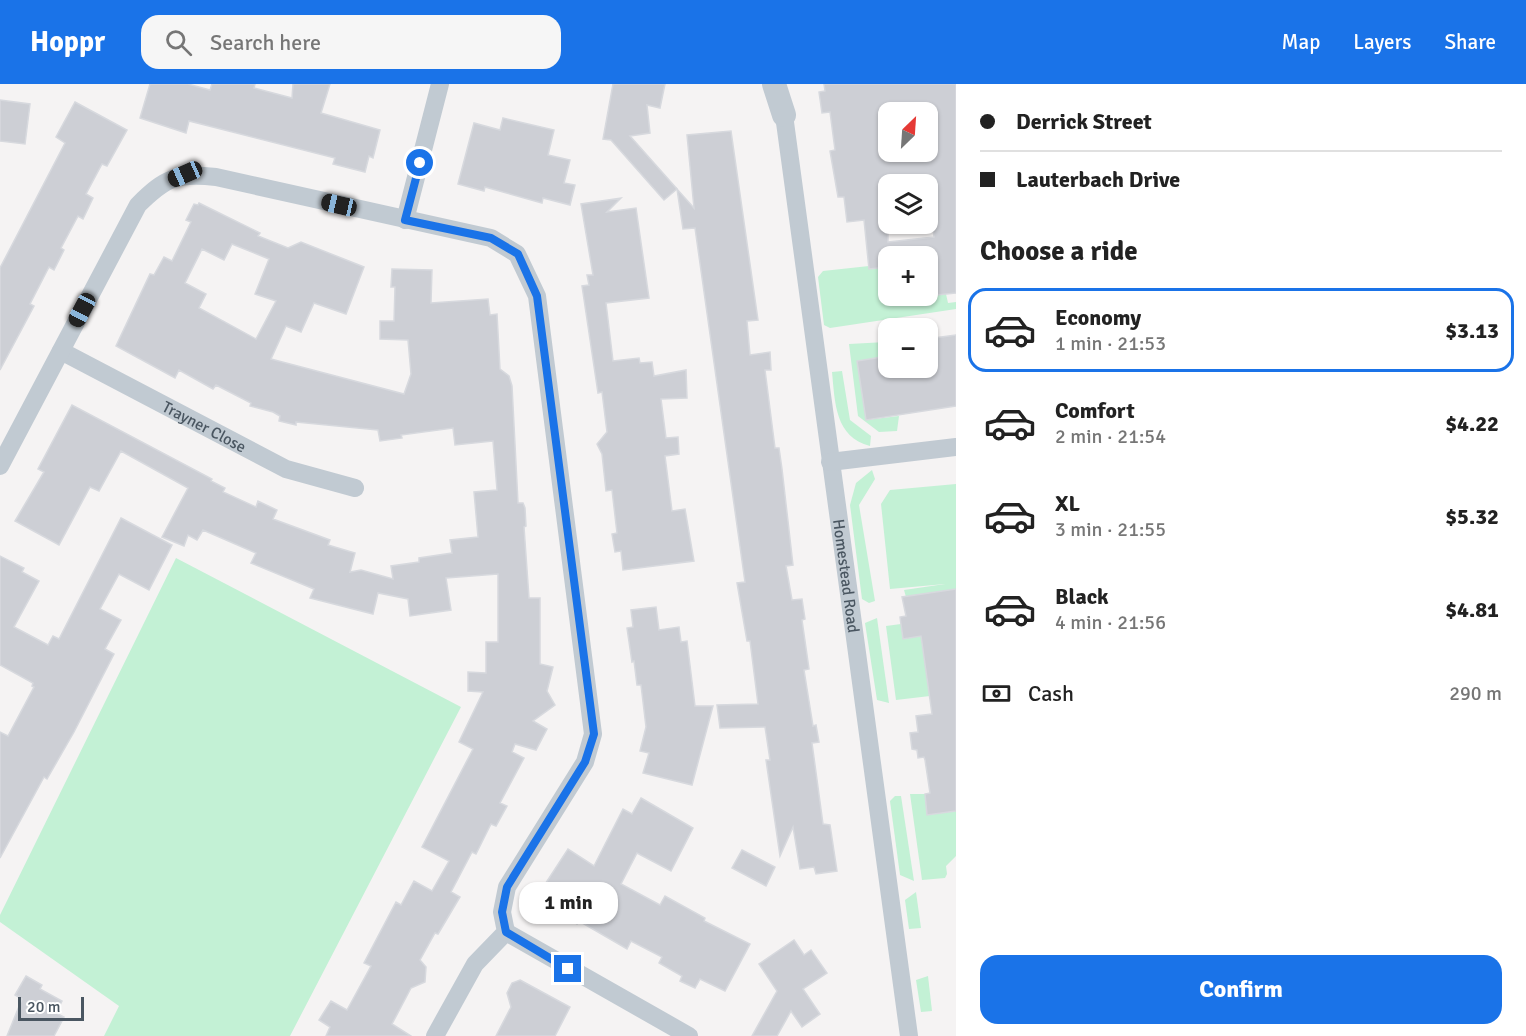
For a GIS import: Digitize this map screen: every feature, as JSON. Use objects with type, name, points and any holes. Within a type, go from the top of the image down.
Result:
[{"type":"street","points":[[405,220],[440,84]]},
{"type":"street","name":"Homestead Road","points":[[774,84],[784,116],[909,1036]]},
{"type":"street","name":"Homestead Road","points":[[784,116],[787,84]]},
{"type":"street","points":[[0,466],[138,205],[157,186],[185,174],[216,177],[491,238],[518,254],[537,296],[594,734],[585,762],[507,887],[502,912],[506,932],[688,1036]]},
{"type":"street","name":"Trayner Close","points":[[61,351],[285,469],[355,489]]},
{"type":"street","points":[[830,462],[956,447]]},
{"type":"street","points":[[435,1036],[475,964],[506,932]]},
{"type":"green space","points":[[869,266],[869,269],[878,268],[878,306],[938,306],[938,295],[946,294],[948,303],[956,302],[956,309],[896,318],[878,318],[878,321],[830,328],[824,325],[818,277],[823,271]]},
{"type":"green space","points":[[878,342],[878,358],[857,361],[866,420],[899,416],[897,431],[879,432],[858,416],[849,344]]},
{"type":"green space","points":[[842,371],[850,420],[871,436],[870,446],[858,442],[850,435],[843,427],[839,417],[832,372]]},
{"type":"green space","points":[[872,470],[875,479],[859,505],[875,601],[869,603],[862,599],[850,505],[856,483]]},
{"type":"green space","points":[[956,484],[956,589],[906,597],[904,590],[945,584],[890,589],[881,504],[890,490]]},
{"type":"green space","points":[[176,558],[461,707],[290,1036],[104,1036],[119,1006],[0,922],[0,915]]},
{"type":"green space","points":[[877,618],[889,703],[877,700],[865,623]]},
{"type":"green space","points":[[901,624],[903,638],[956,631],[930,696],[896,700],[886,626]]},
{"type":"green space","points":[[910,794],[925,794],[928,815],[956,811],[956,856],[946,866],[945,878],[922,880]]},
{"type":"green space","points":[[895,796],[901,796],[914,881],[900,875],[890,801]]},
{"type":"green space","points":[[916,892],[921,928],[909,929],[905,900]]},
{"type":"green space","points":[[928,976],[932,1011],[921,1012],[916,980]]},
{"type":"building","points":[[150,84],[188,84],[210,90],[212,84],[255,84],[254,88],[292,98],[293,84],[330,84],[321,113],[380,130],[373,158],[369,156],[365,172],[333,164],[335,158],[189,121],[186,133],[140,118]]},
{"type":"building","points":[[613,84],[665,84],[660,108],[647,105],[650,133],[630,136],[677,189],[664,200],[611,140],[603,139]]},
{"type":"building","points":[[824,84],[956,84],[956,293],[938,295],[938,246],[878,246],[878,268],[869,269],[864,220],[847,222],[844,197],[838,197],[830,151],[835,150],[830,112],[822,113],[819,92],[825,91]]},
{"type":"building","points":[[0,100],[30,104],[25,144],[0,141]]},
{"type":"building","points":[[75,102],[127,130],[107,166],[102,164],[86,194],[93,198],[83,219],[78,216],[61,248],[64,250],[54,270],[49,267],[30,304],[34,306],[0,370],[0,268],[65,143],[56,137]]},
{"type":"building","points":[[503,118],[554,130],[548,155],[570,160],[564,183],[575,185],[570,205],[543,198],[542,203],[485,187],[484,191],[458,184],[474,123],[500,130]]},
{"type":"building","points":[[731,131],[758,320],[747,321],[750,355],[770,352],[771,370],[765,370],[775,448],[779,448],[793,565],[786,566],[792,600],[802,599],[805,619],[802,620],[809,669],[804,670],[813,726],[816,725],[819,742],[812,743],[823,824],[830,825],[837,871],[816,874],[814,867],[800,869],[793,827],[780,856],[766,760],[770,760],[765,727],[720,728],[717,705],[758,704],[750,641],[747,641],[737,583],[745,582],[695,228],[683,229],[677,189],[694,208],[687,135]]},
{"type":"building","points":[[621,198],[607,212],[636,208],[649,298],[606,303],[613,361],[639,358],[640,363],[652,362],[654,376],[686,370],[687,398],[661,399],[666,438],[678,437],[679,454],[665,456],[672,511],[685,509],[694,561],[623,570],[621,551],[615,552],[612,534],[617,533],[612,490],[606,491],[602,454],[597,444],[607,432],[602,392],[598,393],[582,286],[589,285],[587,275],[593,275],[581,204]]},
{"type":"building","points":[[199,203],[260,233],[258,236],[288,248],[301,242],[364,267],[346,314],[314,303],[301,332],[286,326],[271,359],[404,394],[411,374],[408,340],[380,339],[380,321],[394,321],[395,287],[391,287],[392,269],[432,270],[431,303],[488,299],[490,315],[497,314],[500,369],[509,376],[512,386],[518,503],[523,503],[525,508],[526,526],[524,527],[529,598],[540,598],[540,664],[553,667],[547,691],[555,705],[533,721],[547,729],[536,750],[515,744],[512,752],[524,758],[500,803],[507,806],[496,826],[491,824],[476,854],[472,852],[451,892],[460,897],[438,934],[435,933],[420,960],[426,967],[425,982],[411,988],[392,1024],[411,1036],[326,1036],[330,1027],[319,1020],[331,1001],[347,1010],[371,966],[364,963],[396,902],[401,905],[414,881],[432,891],[449,861],[422,847],[473,749],[459,742],[483,692],[468,691],[468,672],[486,673],[486,642],[498,642],[498,574],[446,578],[451,610],[410,616],[408,599],[378,593],[373,614],[310,598],[314,589],[251,563],[256,553],[203,530],[197,540],[188,535],[184,546],[162,537],[188,488],[121,451],[99,491],[90,487],[59,545],[15,521],[44,472],[38,469],[72,405],[212,479],[211,481],[225,488],[223,492],[256,507],[258,501],[277,510],[273,519],[330,540],[328,545],[355,553],[350,572],[361,570],[393,579],[391,566],[419,562],[419,558],[452,553],[450,540],[478,537],[474,492],[497,490],[493,441],[455,445],[453,428],[401,435],[402,438],[380,441],[378,430],[296,422],[296,425],[279,421],[280,416],[273,412],[250,406],[251,403],[216,385],[213,389],[179,370],[175,378],[116,346],[150,274],[154,275],[164,257],[172,261],[191,222],[186,220],[194,204]],"holes":[[[232,244],[269,259],[255,294],[276,301],[256,339],[199,308],[206,294],[185,283],[202,249],[224,260]]]},
{"type":"building","points":[[956,335],[956,406],[866,420],[857,361],[878,358],[878,378],[938,378],[938,337]]},
{"type":"building","points":[[121,518],[172,545],[149,590],[119,574],[100,609],[121,620],[105,649],[114,654],[74,732],[47,779],[44,777],[0,858],[0,732],[8,736],[34,687],[33,683],[0,665],[0,556],[24,568],[22,572],[39,581],[14,627],[48,645],[53,636],[59,639]]},
{"type":"building","points":[[956,589],[956,811],[927,815],[925,794],[930,793],[925,760],[924,757],[918,758],[917,750],[912,749],[910,733],[918,732],[916,716],[932,714],[921,636],[903,639],[900,617],[906,616],[902,597]]},
{"type":"building","points":[[656,607],[659,630],[679,627],[681,642],[687,641],[695,706],[713,706],[692,785],[643,773],[649,753],[640,751],[646,727],[641,685],[637,685],[627,628],[633,627],[631,610]]},
{"type":"building","points":[[641,798],[693,828],[671,871],[637,853],[621,884],[660,905],[665,896],[705,918],[704,921],[750,944],[725,991],[700,979],[695,988],[680,981],[682,976],[659,963],[662,957],[631,941],[627,949],[579,921],[577,924],[536,898],[568,849],[594,866],[623,809],[632,814]]},
{"type":"building","points":[[742,850],[775,867],[766,886],[732,868]]},
{"type":"building","points":[[794,940],[804,955],[811,950],[827,973],[803,989],[820,1014],[802,1027],[791,1011],[777,1036],[752,1036],[777,991],[759,964]]},
{"type":"building","points":[[26,976],[42,985],[40,989],[62,1001],[56,1013],[64,1017],[54,1036],[7,1036],[22,999],[15,995]]},
{"type":"building","points":[[520,980],[570,1007],[555,1036],[496,1036],[511,1007],[507,993],[512,983]]},
{"type":"route","points":[[420,163],[405,220],[491,238],[518,254],[537,296],[594,734],[585,762],[507,887],[502,912],[506,932],[568,969]]}]
